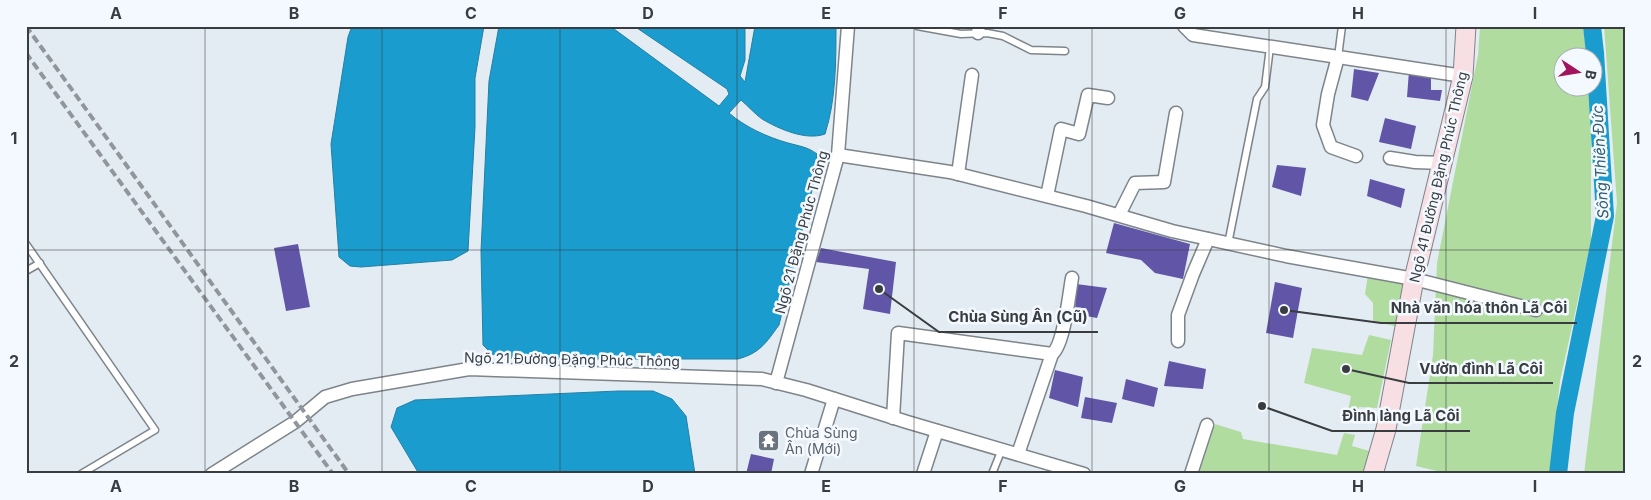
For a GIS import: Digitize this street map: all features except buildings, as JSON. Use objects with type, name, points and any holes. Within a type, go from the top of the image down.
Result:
[{"type":"street","name":"Ngõ 21 Đặng Phúc Thông","points":[[776,383],[838,155],[848,26]]},
{"type":"street","points":[[1184,26],[1194,35],[1463,76]]},
{"type":"street","name":"Ngõ 41 Đường Đặng Phúc Thông","points":[[1373,474],[1386,429],[1414,279],[1463,76],[1466,26]]},
{"type":"street","points":[[1338,57],[1328,94],[1323,125],[1331,147],[1356,156]]},
{"type":"street","points":[[958,174],[972,75]]},
{"type":"street","points":[[1047,196],[1061,129],[1079,134],[1088,95],[1108,98]]},
{"type":"street","points":[[1119,215],[1135,183],[1164,182],[1176,112]]},
{"type":"street","points":[[838,155],[958,174],[1119,215],[1172,231],[1286,256],[1414,279],[1536,310]]},
{"type":"street","points":[[1390,158],[1415,162],[1442,162]]},
{"type":"street","points":[[1178,341],[1178,315],[1208,239]]},
{"type":"street","points":[[1018,454],[1052,354],[1056,351],[1061,340],[1072,278]]},
{"type":"street","points":[[893,418],[898,333],[1052,354]]},
{"type":"street","name":"Ngõ 21 Đường Đặng Phúc Thông","points":[[212,474],[295,422],[325,397],[352,389],[469,370],[762,380],[834,399],[1084,474]]},
{"type":"street","points":[[811,474],[834,399]]},
{"type":"street","points":[[1190,474],[1207,425]]},
{"type":"street","points":[[924,474],[937,431]]},
{"type":"lane","points":[[917,26],[961,34],[978,30],[1003,36],[1031,50],[1065,51]]},
{"type":"lane","points":[[1338,57],[1342,26]]},
{"type":"lane","points":[[1228,244],[1256,100],[1265,88],[1270,47]]},
{"type":"lane","points":[[26,244],[155,430],[81,474]]},
{"type":"lane","points":[[26,271],[40,263]]},
{"type":"lane","points":[[992,474],[1002,450]]},
{"type":"green space","points":[[1480,26],[1583,26],[1586,48],[1554,48],[1554,98],[1591,98],[1591,241],[1560,381],[1550,474],[1437,474],[1437,471],[1416,466],[1433,355],[1437,263],[1478,55]]},
{"type":"green space","points":[[1604,26],[1625,26],[1625,474],[1584,474],[1617,203]]},
{"type":"green space","points":[[1368,275],[1408,278],[1398,327],[1373,321],[1373,303],[1365,294]]},
{"type":"green space","points":[[1369,335],[1391,340],[1377,408],[1359,407],[1356,417],[1347,415],[1351,396],[1304,383],[1312,348],[1362,355]]},
{"type":"green space","points":[[1215,424],[1241,432],[1243,439],[1337,455],[1344,433],[1355,435],[1352,446],[1373,452],[1365,474],[1199,474]]},
{"type":"water","points":[[352,26],[484,26],[475,78],[475,127],[468,251],[452,260],[361,267],[350,266],[339,257],[331,144],[348,37]]},
{"type":"water","points":[[499,26],[610,26],[719,106],[729,94],[727,89],[634,26],[745,26],[745,60],[740,76],[745,82],[755,26],[836,26],[833,94],[825,134],[818,136],[801,135],[776,127],[762,119],[741,100],[729,113],[742,123],[764,135],[807,148],[817,154],[817,170],[779,325],[766,342],[752,354],[738,359],[515,359],[492,354],[483,345],[481,251],[489,81]]},
{"type":"water","points":[[653,391],[672,399],[686,416],[695,474],[419,474],[391,427],[397,408],[415,400]]},
{"type":"waterway","name":"Sông Thiên Đức","points":[[1558,474],[1565,413],[1605,216],[1592,26]]},
{"type":"railway","points":[[26,26],[349,474]]},
{"type":"railway","points":[[26,53],[333,474]]},
{"type":"place","name":"Chùa Sùng Ân (Cũ)","points":[[879,289]]},
{"type":"place","name":"Nhà văn hóa thôn Lã Côi","points":[[1284,310]]},
{"type":"place","name":"Vườn đình Lã Côi","points":[[1346,369]]},
{"type":"place","name":"Đình làng Lã Côi","points":[[1262,406]]},
{"type":"place","name":"Chùa Sùng Ân (Mới)","points":[[769,440]]}]
